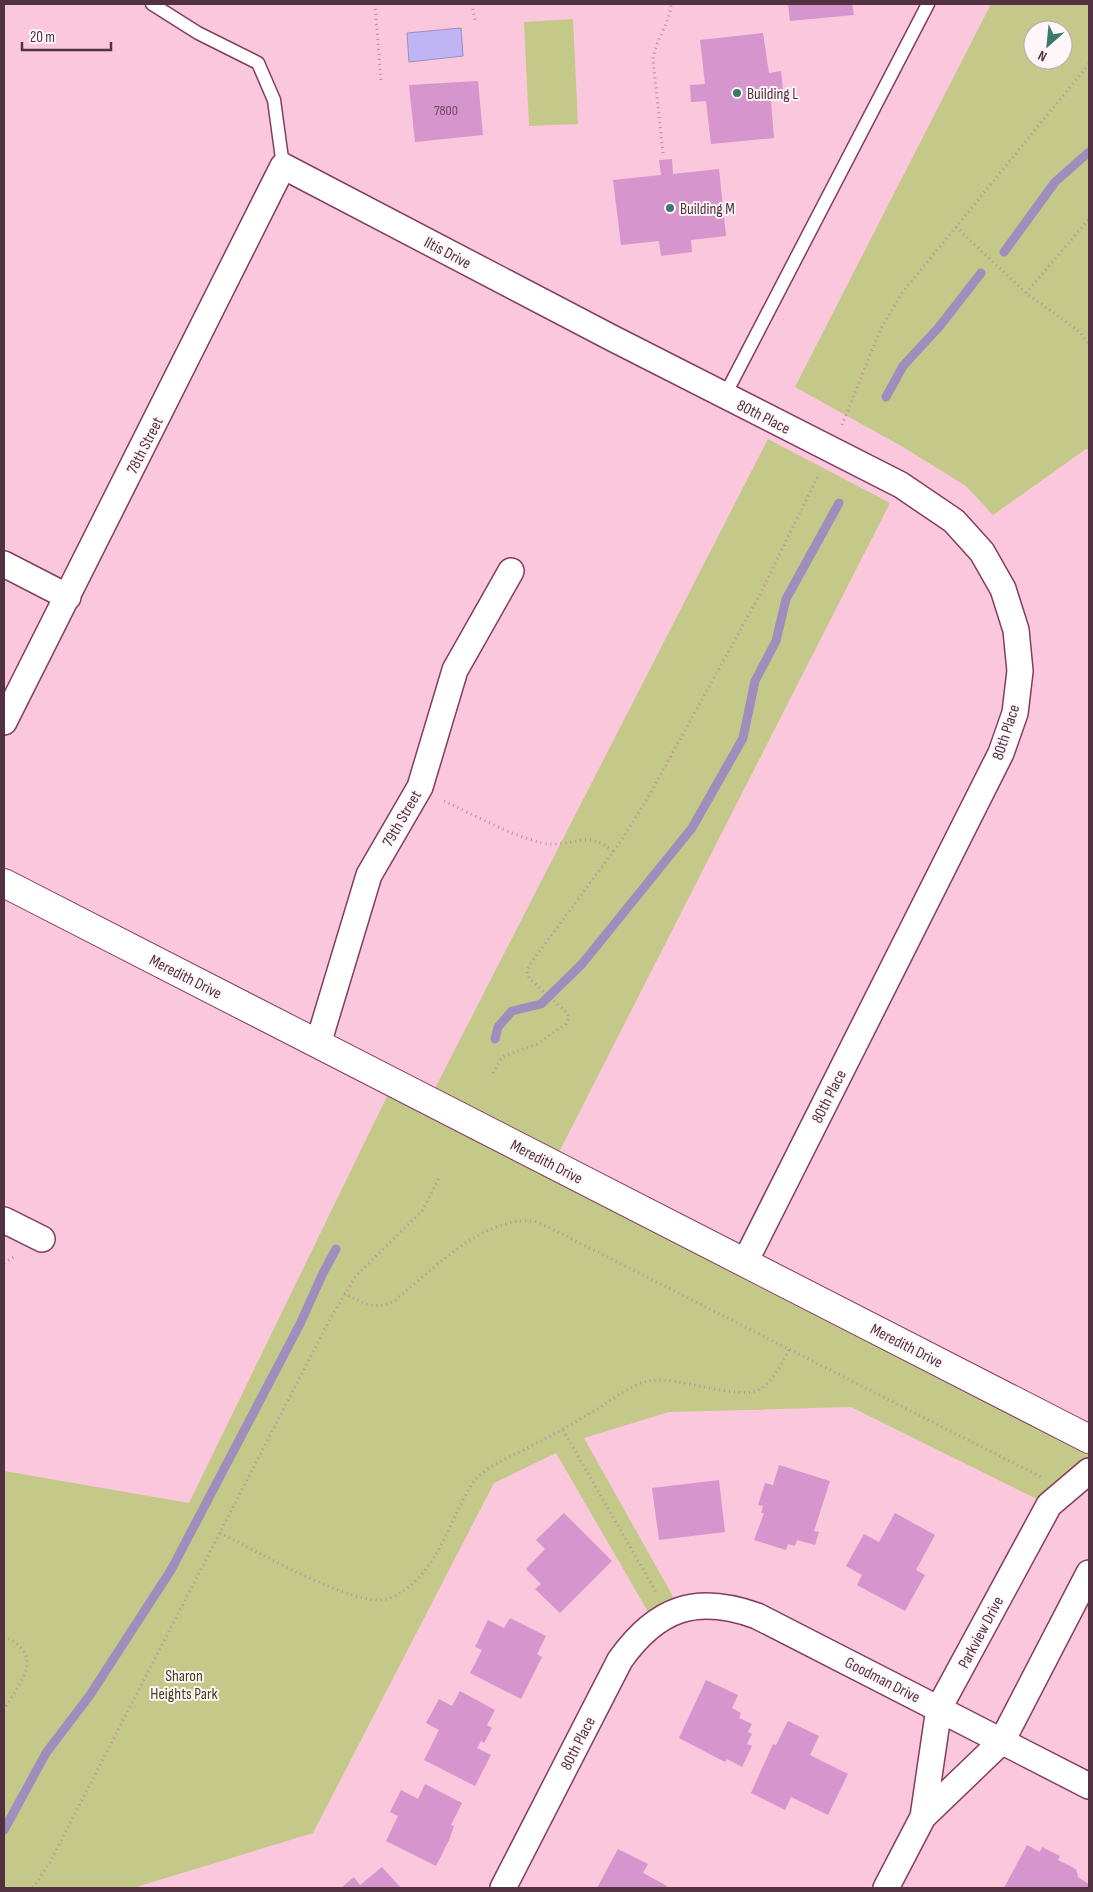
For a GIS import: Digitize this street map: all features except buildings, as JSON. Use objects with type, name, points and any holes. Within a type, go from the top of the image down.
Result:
[{"type":"main road","name":"Meredith Drive","points":[[4,883],[1089,1439]]},
{"type":"street","name":"Iltis Drive","points":[[283,166],[612,338]]},
{"type":"street","name":"78th Street","points":[[4,722],[283,166]]},
{"type":"street","name":"80th Place","points":[[612,338],[901,485],[954,521],[982,552],[1003,589],[1016,630],[1019,679],[1015,713],[1001,753],[745,1262]]},
{"type":"street","points":[[4,564],[68,597]]},
{"type":"street","name":"79th Street","points":[[318,1044],[369,875],[419,789],[455,670],[511,571]]},
{"type":"street","points":[[4,1220],[42,1239]]},
{"type":"street","name":"Parkview Drive","points":[[923,1817],[939,1708],[1049,1505],[1089,1471]]},
{"type":"street","name":"Parkview Drive","points":[[886,1888],[923,1817],[1002,1741],[1089,1572]]},
{"type":"street","name":"Goodman Drive","points":[[670,1614],[680,1609],[706,1605],[733,1607],[757,1616],[1089,1786]]},
{"type":"street","name":"80th Place","points":[[503,1888],[620,1660],[635,1638],[654,1622],[670,1614]]},
{"type":"lane","points":[[152,4],[198,33],[258,63],[274,100],[283,166]]},
{"type":"lane","points":[[724,396],[928,4]]},
{"type":"path","points":[[375,4],[381,81]]},
{"type":"path","points":[[472,4],[475,21]]},
{"type":"path","points":[[663,153],[653,60],[654,48],[669,20],[671,4]]},
{"type":"path","points":[[493,1074],[502,1057],[537,1044],[566,1024],[569,1018],[567,1013],[529,978],[527,971],[530,964],[613,851],[646,801],[758,598],[830,450],[880,330],[902,293],[1089,64]]},
{"type":"path","points":[[1026,293],[1089,219]]},
{"type":"path","points":[[956,227],[1026,293],[1080,332],[1089,345]]},
{"type":"path","points":[[419,789],[531,839],[551,844],[591,839],[600,841],[613,851]]},
{"type":"path","points":[[33,1888],[49,1864],[220,1533],[258,1454],[344,1293],[356,1276],[422,1211],[439,1178]]},
{"type":"path","points":[[344,1293],[364,1304],[382,1307],[393,1302],[468,1242],[498,1226],[532,1220],[1067,1489]]},
{"type":"path","points":[[220,1533],[340,1591],[365,1600],[385,1600],[402,1592],[422,1574],[436,1555],[476,1479],[490,1468],[563,1430],[620,1394],[649,1381],[703,1386],[744,1394],[759,1390],[771,1380],[789,1350]]},
{"type":"path","points":[[563,1430],[670,1614]]},
{"type":"path","points":[[4,1636],[22,1647],[27,1654],[28,1665],[4,1710]]},
{"type":"green space","points":[[991,4],[1089,4],[1089,450],[1086,449],[993,515],[966,486],[903,447],[795,387]]},
{"type":"green space","points":[[573,19],[578,124],[529,126],[524,22]]},
{"type":"green space","name":"Sharon Heights Park","points":[[768,439],[890,503],[553,1164],[1089,1439],[1089,1471],[1049,1505],[851,1407],[669,1412],[584,1438],[680,1609],[654,1622],[556,1453],[494,1483],[313,1833],[133,1888],[4,1888],[4,1471],[189,1503],[394,1082],[429,1100]]},
{"type":"shaded area","points":[[461,28],[463,56],[409,62],[407,33]]},
{"type":"waterway","points":[[1004,252],[1055,182],[1089,152]]},
{"type":"waterway","points":[[886,397],[903,366],[939,327],[981,273]]},
{"type":"waterway","points":[[495,1039],[498,1027],[512,1011],[541,1004],[582,964],[692,828],[743,738],[755,681],[776,641],[786,599],[839,503]]},
{"type":"waterway","points":[[4,1830],[46,1753],[90,1695],[171,1570],[300,1324],[336,1249]]},
{"type":"place","name":"Building L","points":[[737,93]]},
{"type":"place","name":"Building M","points":[[670,208]]}]
